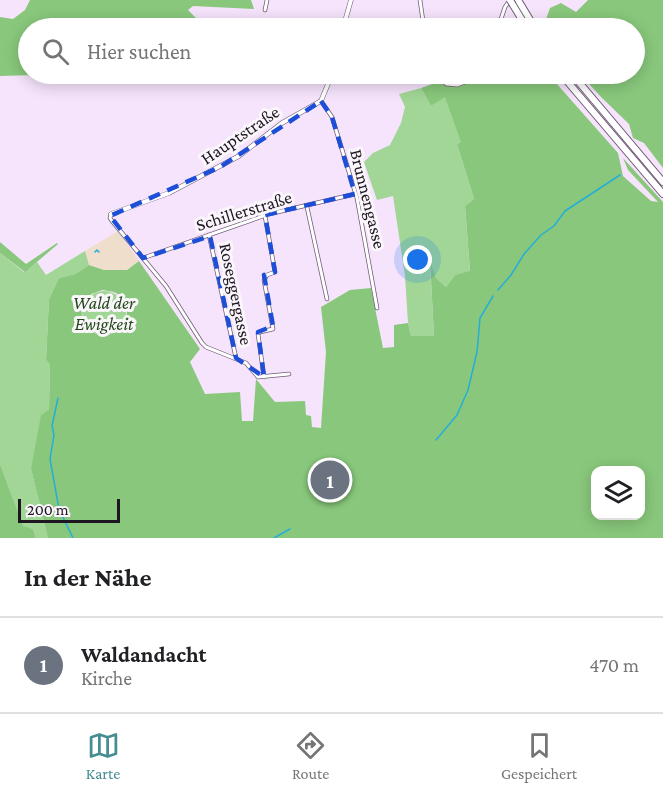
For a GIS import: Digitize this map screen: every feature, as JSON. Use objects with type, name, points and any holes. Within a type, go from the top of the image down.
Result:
[{"type":"highway","points":[[515,2],[522,18]]},
{"type":"highway","points":[[515,2],[527,18]]},
{"type":"highway","points":[[570,84],[663,194]]},
{"type":"highway","points":[[580,84],[663,182]]},
{"type":"street","points":[[265,10],[267,0]]},
{"type":"street","points":[[346,18],[351,0]]},
{"type":"street","points":[[420,0],[423,18]]},
{"type":"street","points":[[501,18],[505,7],[515,2]]},
{"type":"street","points":[[321,101],[328,84]]},
{"type":"street","name":"Brunnengasse","points":[[321,101],[332,117],[355,194],[377,308]]},
{"type":"street","name":"Hauptstraße","points":[[111,214],[169,193],[220,167],[255,145],[282,123],[321,101]]},
{"type":"street","name":"Schillerstraße","points":[[142,258],[265,216],[355,194]]},
{"type":"street","points":[[307,207],[327,299]]},
{"type":"street","points":[[111,214],[110,218],[166,286],[202,344],[246,363],[258,377],[289,374]]},
{"type":"street","points":[[264,377],[258,334],[273,329],[264,280],[267,274],[275,272],[265,216]]},
{"type":"street","name":"Roseggergasse","points":[[209,235],[236,358]]},
{"type":"highlighted area","points":[[321,101],[332,117],[355,194],[265,215],[275,272],[264,275],[273,326],[258,332],[264,377],[236,358],[210,236],[143,258],[110,216],[220,167]]},
{"type":"shaded area","points":[[118,231],[139,261],[127,270],[104,270],[89,265],[85,251]]},
{"type":"green space","points":[[30,0],[251,0],[254,9],[193,6],[188,10],[196,18],[18,18],[18,75],[0,76],[0,17],[13,19],[25,10]]},
{"type":"green space","points":[[588,0],[663,0],[663,168],[644,143],[633,138],[629,124],[589,84],[645,84],[645,18],[546,18],[550,8],[561,3],[576,12]]},
{"type":"green space","points":[[432,84],[557,84],[618,153],[623,176],[651,201],[658,202],[628,170],[623,158],[663,202],[663,538],[48,538],[31,469],[41,415],[49,410],[50,364],[46,360],[49,299],[59,278],[75,274],[89,265],[104,270],[127,270],[139,261],[200,349],[190,362],[205,394],[240,392],[242,421],[253,421],[256,379],[275,402],[305,401],[306,415],[311,416],[312,427],[321,428],[326,352],[321,307],[350,290],[371,288],[383,348],[394,347],[394,325],[408,323],[411,336],[434,336],[430,261],[436,278],[446,287],[455,275],[470,271],[465,206],[474,199],[457,144],[461,142],[445,97],[431,106],[421,88]],"holes":[[[102,290],[116,293],[124,300],[127,309],[126,318],[114,333],[96,334],[84,323],[82,315],[86,299]]]},
{"type":"green space","points":[[421,88],[431,106],[445,96],[462,142],[457,144],[474,199],[465,206],[470,272],[455,275],[446,287],[436,278],[430,264],[434,336],[411,336],[393,196],[377,200],[364,162],[373,153],[390,145],[401,123],[405,107],[399,94]]},
{"type":"green space","points":[[0,242],[26,264],[58,244],[25,272],[0,253]]},
{"type":"green space","points":[[85,251],[89,265],[75,274],[59,278],[49,299],[46,360],[50,363],[49,411],[31,469],[48,538],[36,538],[33,529],[23,527],[0,464],[0,253],[24,272],[37,262],[46,275]]},
{"type":"green space","name":"Wald der Ewigkeit","points":[[104,291],[113,292],[120,297],[125,304],[125,322],[120,329],[113,334],[104,335],[95,334],[88,329],[83,322],[82,313],[83,304],[88,297],[95,292]]},
{"type":"green space","points":[[0,464],[23,526],[33,529],[36,538],[0,538]]},
{"type":"waterway","points":[[498,290],[524,254],[541,235],[554,226],[565,211],[620,175]]},
{"type":"waterway","points":[[95,252],[97,250],[99,252]]},
{"type":"waterway","points":[[436,440],[457,415],[468,390],[477,352],[480,318],[493,296]]},
{"type":"waterway","points":[[58,398],[52,426],[54,435],[50,459],[59,509],[73,538]]},
{"type":"waterway","points":[[274,538],[290,529]]},
{"type":"place","name":"Waldandacht","points":[[330,480]]}]
